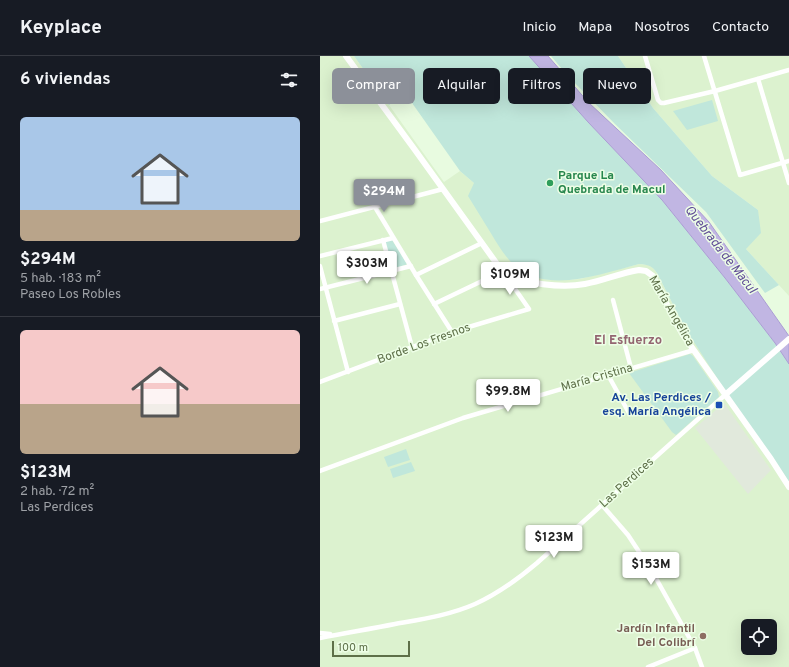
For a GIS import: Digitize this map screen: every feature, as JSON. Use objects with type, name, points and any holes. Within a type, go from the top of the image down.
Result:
[{"type":"street","points":[[346,56],[497,264],[506,273],[434,304]]},
{"type":"street","points":[[645,56],[658,100],[661,103],[715,91],[789,70]]},
{"type":"street","points":[[704,56],[740,175],[789,161]]},
{"type":"street","points":[[758,79],[789,183]]},
{"type":"street","points":[[320,221],[444,189]]},
{"type":"street","points":[[375,207],[452,332]]},
{"type":"street","points":[[320,256],[394,238]]},
{"type":"street","points":[[383,240],[412,347]]},
{"type":"street","points":[[416,275],[482,243]]},
{"type":"street","points":[[320,266],[348,372]]},
{"type":"street","points":[[320,289],[411,266]]},
{"type":"street","name":"María Angélica","points":[[506,273],[538,284],[568,286],[593,282],[635,271],[642,270],[651,274],[655,279],[678,328],[771,459],[789,487]]},
{"type":"street","name":"Borde Los Fresnos","points":[[320,382],[452,332],[529,309],[506,273]]},
{"type":"street","points":[[613,300],[631,368]]},
{"type":"street","points":[[334,321],[400,304]]},
{"type":"street","name":"Las Perdices","points":[[320,638],[435,617],[456,611],[483,600],[508,586],[527,571],[789,339]]},
{"type":"street","name":"María Cristina","points":[[320,471],[463,418],[694,350]]},
{"type":"street","points":[[608,375],[629,413]]},
{"type":"street","points":[[602,505],[621,527],[643,557],[695,648],[702,667]]},
{"type":"street","name":"Las Perdices","points":[[320,633],[336,635]]},
{"type":"street","points":[[648,667],[695,648]]},
{"type":"shaded area","points":[[320,56],[354,56],[363,68],[332,68],[332,104],[388,104],[444,182],[460,171],[474,183],[512,263],[524,272],[538,278],[566,280],[580,279],[639,264],[648,265],[657,273],[685,328],[789,482],[789,667],[320,667]]},
{"type":"shaded area","name":"Parque La Quebrada de Macul","points":[[354,56],[529,56],[540,68],[508,68],[508,104],[572,104],[662,200],[725,278],[775,343],[789,364],[789,482],[724,389],[685,328],[653,268],[648,265],[639,264],[607,273],[573,280],[540,278],[525,273],[512,263],[504,253],[468,196],[474,183],[460,171],[413,104],[415,104],[415,68],[363,68]]},
{"type":"shaded area","points":[[551,56],[618,56],[626,68],[583,68],[583,91],[575,83],[575,68],[561,68]]},
{"type":"shaded area","points":[[618,56],[789,56],[789,296],[746,249],[758,210],[712,176],[653,108],[650,104],[651,68],[626,68]]},
{"type":"shaded area","points":[[712,100],[718,121],[687,130],[673,111]]},
{"type":"shaded area","points":[[595,104],[650,104],[712,176],[758,210],[761,233],[746,249],[779,285],[765,293],[706,212]]},
{"type":"shaded area","points":[[392,240],[407,264],[392,269],[384,241]]},
{"type":"shaded area","points":[[690,354],[693,356],[718,392],[719,397],[676,435],[672,432],[629,373]]},
{"type":"shaded area","points":[[724,403],[771,470],[748,494],[695,428]]},
{"type":"shaded area","points":[[406,449],[410,460],[388,467],[384,457]]},
{"type":"shaded area","points":[[411,462],[415,471],[393,478],[390,469]]},
{"type":"water","points":[[529,56],[548,56],[558,68],[540,68]]},
{"type":"water","name":"Quebrada de Macul","points":[[575,87],[583,96],[583,104],[590,104],[661,170],[709,222],[789,336],[789,364],[775,343],[725,278],[662,200],[572,104],[575,104]]},
{"type":"place","name":"Parque La Quebrada de Macul","points":[[550,183]]},
{"type":"place","name":"Av. Las Perdices / esq. María Angélica","points":[[719,405]]},
{"type":"place","name":"Jardín Infantil Del Colibrí","points":[[703,636]]},
{"type":"district","name":"El Esfuerzo","points":[[628,341]]}]
